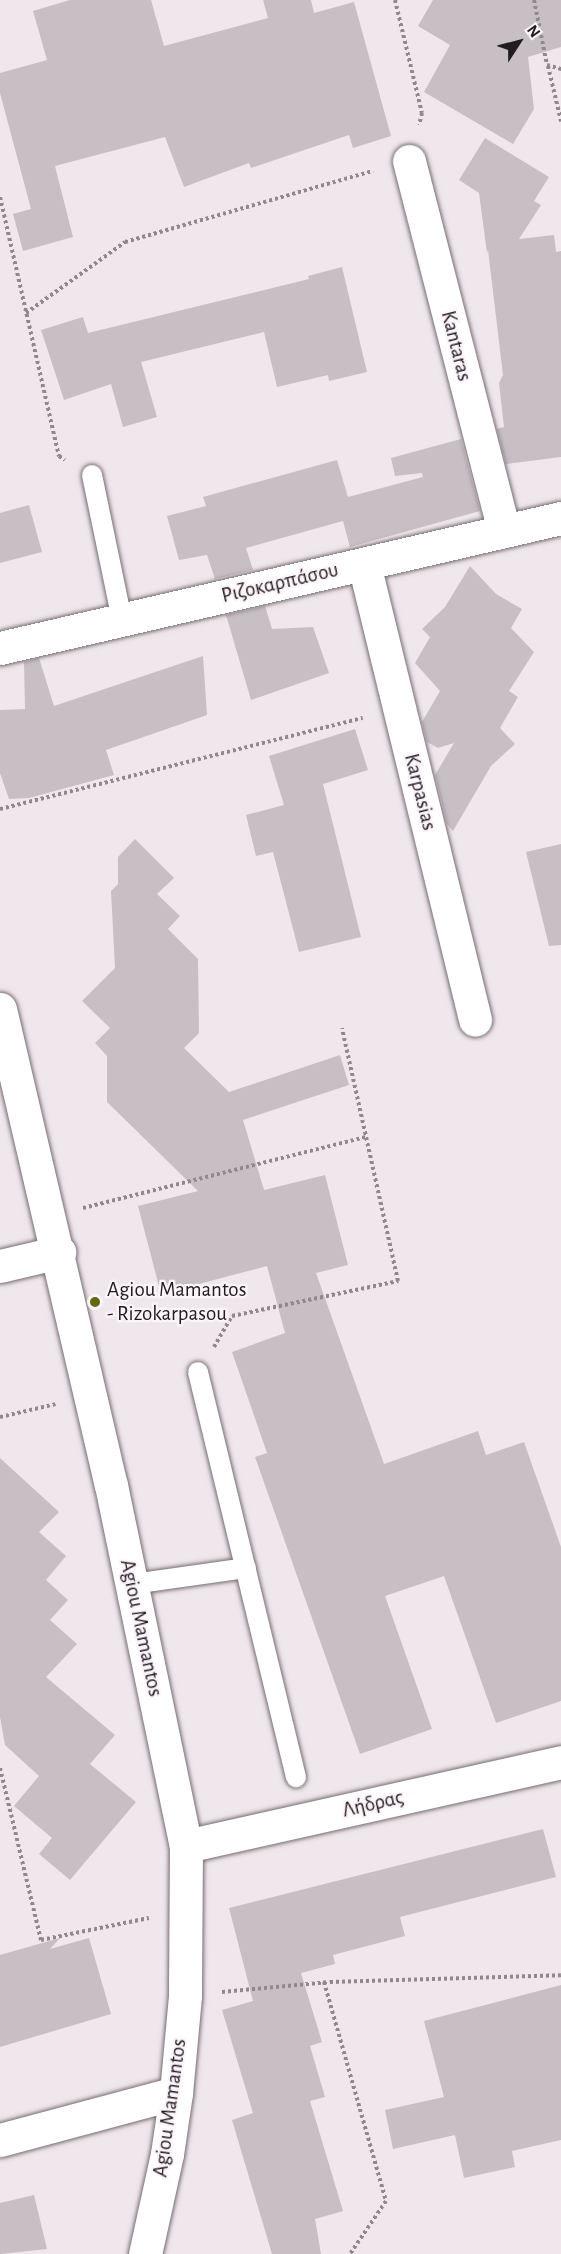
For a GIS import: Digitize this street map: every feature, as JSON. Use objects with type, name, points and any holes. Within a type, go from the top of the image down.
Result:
[{"type":"street","name":"Kantaras","points":[[409,161],[504,531]]},
{"type":"street","name":"Ριζοκαρπάσου","points":[[0,648],[561,518]]},
{"type":"street","name":"Karpasias","points":[[364,564],[475,1020]]},
{"type":"street","name":"Agiou Mamantos","points":[[0,1009],[91,1395],[133,1584],[186,1846],[185,1996],[176,2093],[167,2154],[145,2254]]},
{"type":"street","points":[[0,1266],[59,1252]]},
{"type":"street","name":"Λήδρας","points":[[186,1846],[561,1762]]},
{"type":"street","points":[[0,2140],[176,2093]]},
{"type":"lane","points":[[92,475],[122,620]]},
{"type":"lane","points":[[198,1372],[296,1777]]},
{"type":"lane","points":[[133,1584],[246,1568]]},
{"type":"path","points":[[26,313],[125,242],[409,161],[422,113],[395,0]]},
{"type":"path","points":[[534,0],[561,120]]},
{"type":"path","points":[[548,65],[561,69]]},
{"type":"path","points":[[0,198],[59,456],[92,475]]},
{"type":"path","points":[[0,809],[400,709]]},
{"type":"path","points":[[198,1372],[232,1316],[398,1281],[342,1028]]},
{"type":"path","points":[[50,1216],[366,1137]]},
{"type":"path","points":[[0,1417],[91,1395]]},
{"type":"path","points":[[0,1768],[41,1940],[143,1918],[187,1919]]},
{"type":"path","points":[[185,1996],[324,1982],[561,1975]]},
{"type":"path","points":[[324,1982],[386,2201],[350,2254]]},
{"type":"building","points":[[70,0],[151,0],[164,46],[268,18],[263,0],[311,0],[314,13],[354,2],[391,136],[353,148],[349,135],[251,168],[249,163],[184,187],[165,137],[55,166],[73,237],[23,251],[13,214],[31,209],[0,93],[0,73],[47,60],[33,11]]},
{"type":"building","points":[[433,0],[561,0],[561,47],[528,57],[534,109],[513,144],[424,92],[450,45],[418,26]]},
{"type":"building","points":[[485,138],[549,177],[534,201],[541,205],[519,239],[554,235],[556,252],[561,251],[561,457],[506,464],[497,429],[504,427],[499,383],[503,375],[488,250],[487,253],[479,193],[459,180]]},
{"type":"building","points":[[342,267],[367,372],[329,381],[328,375],[277,387],[264,332],[141,362],[157,417],[123,427],[111,384],[64,400],[41,330],[83,317],[88,333],[309,279],[308,276]]},
{"type":"building","points":[[461,439],[480,511],[350,547],[343,521],[246,548],[253,570],[215,579],[207,555],[179,560],[167,516],[206,506],[203,497],[337,460],[348,497],[423,477],[422,473],[395,476],[391,458]]},
{"type":"building","points":[[29,505],[42,552],[0,563],[0,513]]},
{"type":"building","points":[[470,566],[496,594],[522,609],[511,628],[534,652],[509,691],[518,697],[500,728],[515,744],[491,766],[453,831],[447,824],[435,775],[454,743],[438,748],[427,742],[422,722],[440,691],[415,663],[430,637],[422,629],[445,607]]},
{"type":"building","points":[[265,606],[272,629],[313,627],[329,673],[251,700],[226,615]]},
{"type":"building","points":[[203,656],[207,715],[106,750],[114,775],[29,798],[9,799],[0,773],[0,710],[25,709],[24,662],[39,658],[54,706]]},
{"type":"building","points":[[355,729],[368,770],[323,784],[361,937],[299,952],[273,852],[256,856],[246,815],[284,805],[269,756]]},
{"type":"building","points":[[135,839],[174,878],[157,894],[180,916],[168,929],[198,959],[199,1033],[184,1048],[229,1092],[340,1055],[349,1085],[243,1120],[264,1190],[325,1175],[348,1265],[316,1273],[384,1464],[478,1431],[486,1455],[524,1442],[561,1547],[561,1701],[496,1723],[444,1576],[385,1596],[432,1729],[360,1754],[255,1457],[267,1453],[232,1352],[285,1333],[267,1266],[161,1294],[138,1206],[198,1191],[107,1102],[107,1056],[95,1043],[110,1028],[82,1001],[115,968],[111,891],[118,884],[118,857]]},
{"type":"building","points":[[561,844],[561,945],[549,946],[526,852]]},
{"type":"building","points":[[0,1458],[59,1512],[39,1532],[66,1556],[46,1580],[68,1600],[50,1620],[77,1644],[46,1677],[115,1735],[90,1764],[136,1802],[70,1880],[39,1854],[52,1838],[14,1806],[39,1776],[5,1745],[0,1717]]},
{"type":"building","points":[[543,1829],[556,1877],[400,1917],[405,1936],[333,1955],[335,1964],[301,1973],[322,2042],[310,2046],[325,2097],[310,2101],[343,2211],[315,2219],[321,2254],[272,2254],[232,2120],[253,2113],[222,2010],[253,2001],[229,1908]]},
{"type":"building","points":[[60,1938],[50,1949],[89,1938],[111,2014],[0,2047],[0,1955]]},
{"type":"building","points":[[561,1985],[561,2140],[512,2151],[515,2167],[464,2178],[455,2135],[393,2149],[385,2110],[444,2097],[424,2021]]},
{"type":"building","points":[[34,2195],[47,2249],[0,2254],[0,2203]]},
{"type":"place","name":"Agiou Mamantos - Rizokarpasou","points":[[95,1302]]}]
